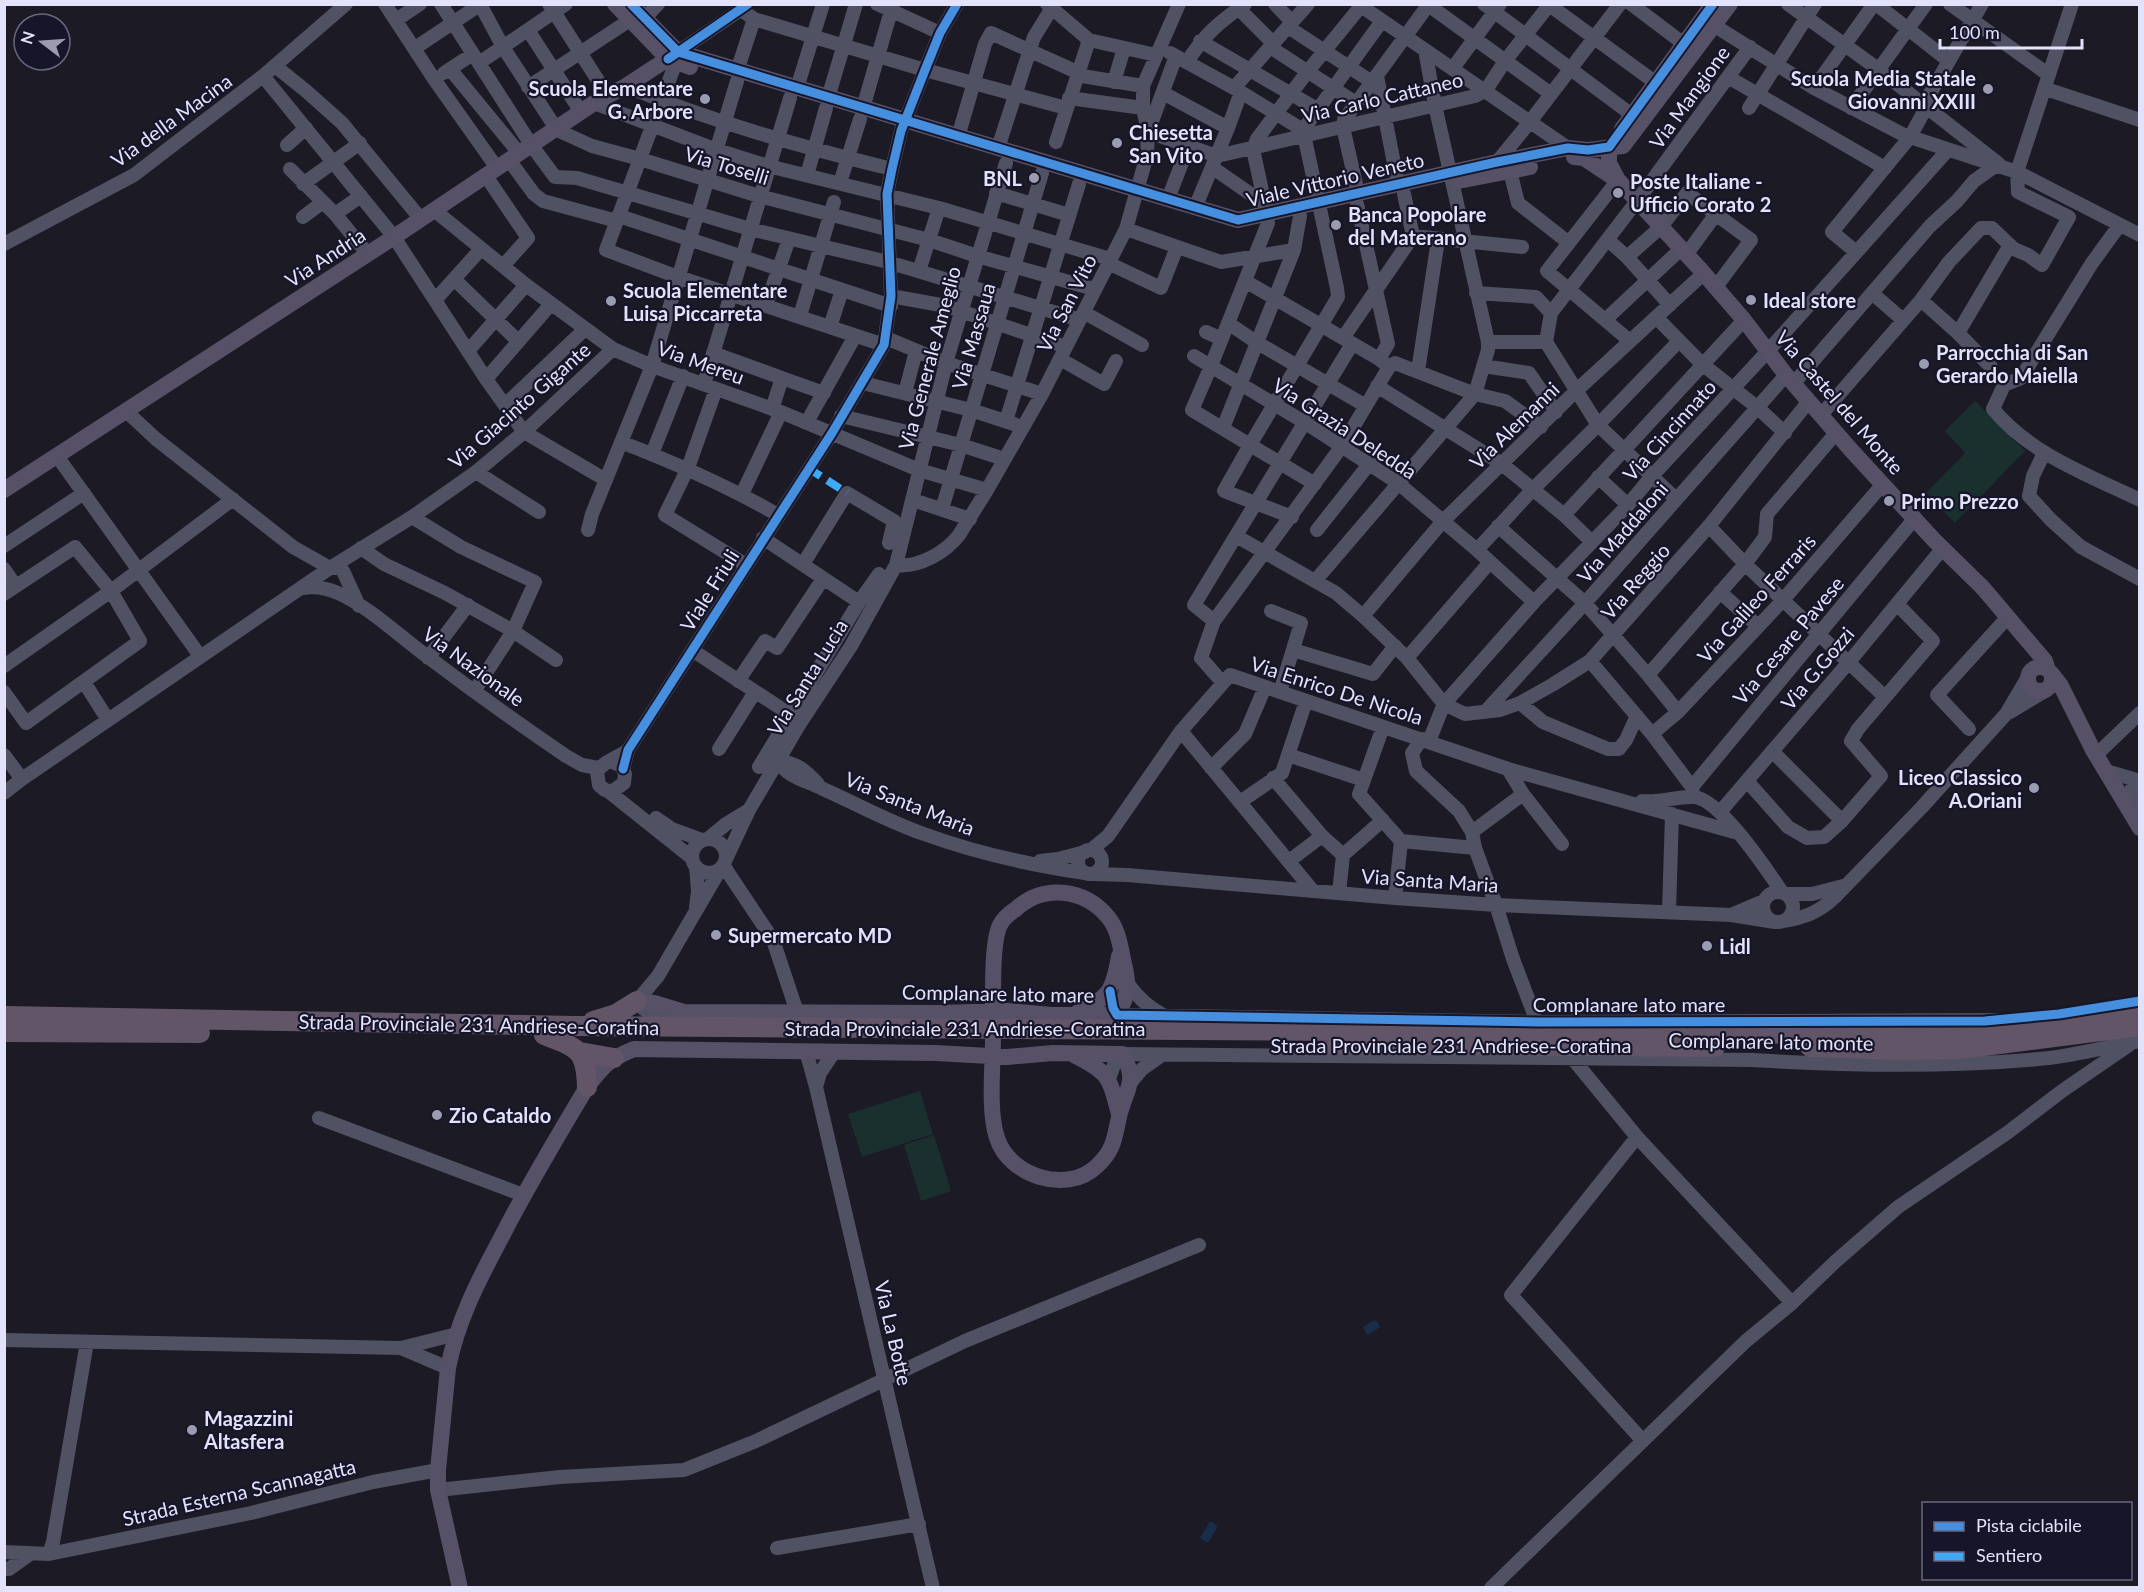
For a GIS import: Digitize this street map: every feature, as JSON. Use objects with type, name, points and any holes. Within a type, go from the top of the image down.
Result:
[{"type":"highway","points":[[575,1026],[616,1014],[637,1001]]},
{"type":"highway","name":"Strada Provinciale 231 Andriese-Coratina","points":[[4,1016],[575,1026],[1953,1035],[2139,1009]]},
{"type":"highway","name":"Strada Provinciale 231 Andriese-Coratina","points":[[4,1032],[544,1035],[1567,1047],[1800,1046],[1898,1050],[2138,1037]]},
{"type":"highway","points":[[544,1035],[580,1052],[614,1058]]},
{"type":"highway","points":[[580,1052],[586,1066],[587,1087]]},
{"type":"main road","points":[[615,4],[635,14],[674,58],[903,126]]},
{"type":"main road","name":"Viale Vittorio Veneto","points":[[1609,147],[1684,44],[1711,13],[1730,4]]},
{"type":"main road","name":"Viale Vittorio Veneto","points":[[903,126],[958,137],[1042,173],[1079,184],[1168,199],[1238,220],[1320,206],[1503,166],[1623,146],[1711,13]]},
{"type":"main road","name":"Via Andria","points":[[4,490],[127,412],[595,104],[674,58]]},
{"type":"main road","name":"Viale Vittorio Veneto","points":[[903,126],[1135,195],[1235,230],[1267,214],[1300,216],[1320,206]]},
{"type":"main road","name":"Via Castel del Monte","points":[[1609,147],[1609,163],[1618,180]]},
{"type":"main road","name":"Via Castel del Monte","points":[[1578,153],[1618,180],[1744,320],[1767,352],[1836,433],[1942,548],[1983,588],[2044,661],[2040,672],[2029,682],[2033,689],[2055,693],[2068,703]]},
{"type":"main road","name":"Via Castel del Monte","points":[[2040,672],[2061,686],[2106,771],[2136,796],[2139,828]]},
{"type":"main road","points":[[1117,1015],[1126,1001],[1129,985],[1116,930],[1108,917],[1084,898],[1055,891],[1031,897],[1000,924],[996,940],[994,990],[993,1116],[996,1136],[1001,1149],[1010,1161],[1022,1170],[1039,1177],[1057,1180],[1085,1175],[1096,1167],[1112,1147],[1117,1134],[1119,1114],[1132,1081],[1131,1067],[1122,1054]]},
{"type":"main road","points":[[1073,1015],[1096,1004],[1110,991],[1121,949]]},
{"type":"main road","name":"Complanare lato mare","points":[[637,1001],[684,1012],[938,1013],[997,1011],[1117,1015]]},
{"type":"main road","name":"Complanare lato monte","points":[[460,1587],[438,1490],[448,1368],[457,1334],[474,1288],[523,1195],[587,1087],[599,1071],[614,1058],[634,1049],[936,1053],[1007,1057],[1122,1054]]},
{"type":"main road","points":[[1071,1054],[1094,1065],[1109,1079],[1119,1114]]},
{"type":"street","points":[[386,4],[435,79],[509,161],[555,177],[577,178],[750,229],[888,262],[1041,307],[1082,316],[1142,345]]},
{"type":"street","points":[[396,20],[420,4]]},
{"type":"street","points":[[441,4],[476,59],[509,161],[528,238],[503,266]]},
{"type":"street","points":[[528,87],[582,53],[635,14],[658,4]]},
{"type":"street","points":[[746,565],[665,515],[688,468],[710,387],[713,353],[730,294],[768,166],[823,4]]},
{"type":"street","points":[[807,175],[856,4]]},
{"type":"street","points":[[885,342],[891,301],[887,194],[892,169],[903,126],[925,70],[940,33],[957,4]]},
{"type":"street","name":"Via San Vito","points":[[896,565],[916,564],[951,544],[970,519],[1042,394],[1126,229],[1147,155],[1148,132],[1143,108],[1143,86],[1179,4]]},
{"type":"street","points":[[1214,621],[1194,605],[1328,384],[1375,291],[1413,236],[1386,118],[1374,79],[1348,67],[1325,51],[1290,24],[1275,4]]},
{"type":"street","points":[[1195,208],[1228,128],[1237,90],[1249,70],[1308,4]]},
{"type":"street","points":[[1569,243],[1518,203],[1503,166],[1529,123],[1620,4]]},
{"type":"street","points":[[1631,4],[1684,44]]},
{"type":"street","points":[[1788,4],[1926,105],[1999,167]]},
{"type":"street","points":[[1749,108],[1815,4]]},
{"type":"street","points":[[1814,88],[1875,4],[1949,61]]},
{"type":"street","points":[[1851,108],[1926,4]]},
{"type":"street","points":[[1950,4],[1973,20],[2047,82],[2139,120]]},
{"type":"street","points":[[1856,252],[1832,232],[1910,137],[1949,61],[1982,4]]},
{"type":"street","points":[[1821,415],[1920,300],[1948,262],[1982,228],[1992,228],[2010,245],[2042,265],[2069,217],[2018,192],[2017,172],[2072,4]]},
{"type":"street","points":[[415,48],[480,5],[503,47],[557,130]]},
{"type":"street","points":[[1314,484],[1192,410],[1245,281],[1267,214],[1255,144],[1360,5]]},
{"type":"street","name":"Via Castel del Monte","points":[[1360,5],[1486,90],[1529,123],[1578,153]]},
{"type":"street","points":[[1222,682],[1201,658],[1214,621],[1342,446],[1377,386],[1389,344],[1375,291],[1342,127],[1344,120],[1428,5],[1551,94]]},
{"type":"street","points":[[1549,5],[1656,83]]},
{"type":"street","name":"Via Carlo Cattaneo","points":[[1215,162],[1255,144],[1386,118],[1475,96],[1486,90],[1505,61],[1549,5]]},
{"type":"street","points":[[840,183],[878,55],[887,6],[940,33]]},
{"type":"street","points":[[1050,6],[1089,40],[1158,52],[1182,59],[1305,133]]},
{"type":"street","name":"Via Generale Ameglio","points":[[896,565],[946,363],[996,193],[1015,93],[1034,37],[1050,6]]},
{"type":"street","points":[[1267,214],[1215,162],[1188,147],[1148,132],[1163,93],[1182,59],[1223,18],[1241,6],[1271,45],[1356,103]]},
{"type":"street","name":"Via della Macina","points":[[4,244],[134,175],[263,76],[337,7]]},
{"type":"street","points":[[435,79],[450,69],[503,47],[556,7],[582,53],[595,104]]},
{"type":"street","points":[[1453,68],[1492,7],[1525,36],[1632,115]]},
{"type":"street","points":[[1042,394],[916,351],[855,336],[678,277],[606,250],[661,101],[674,58],[736,8],[753,19],[925,70],[1015,93],[1067,103],[1143,108]]},
{"type":"street","points":[[1711,13],[1750,47],[1814,88],[1851,108],[1910,137],[2017,172],[2139,235]]},
{"type":"street","points":[[588,530],[652,366],[717,150],[753,19]]},
{"type":"street","points":[[1292,517],[1224,491],[1338,297],[1305,133],[1317,109],[1382,21]]},
{"type":"street","points":[[528,30],[555,70],[595,104],[717,150],[768,166],[939,208],[1060,244],[1109,261],[1161,288],[1177,247]]},
{"type":"street","points":[[958,137],[985,44],[991,33],[1077,74],[1143,86]]},
{"type":"street","points":[[1056,141],[1089,40]]},
{"type":"street","points":[[1200,41],[1317,109]]},
{"type":"street","name":"Via Mangione","points":[[1551,313],[1608,240],[1750,47]]},
{"type":"street","points":[[1114,82],[1125,48]]},
{"type":"street","points":[[1315,581],[1474,394],[1488,342],[1435,105],[1425,50]]},
{"type":"street","name":"Via Mereu","points":[[274,66],[342,123],[427,214],[482,249],[526,285],[613,349],[652,366],[807,422],[919,470],[987,490]]},
{"type":"street","points":[[450,69],[509,161],[534,194],[543,201],[618,218],[690,238],[842,290],[891,301],[946,306],[1031,336],[1063,353],[1104,384],[1116,361]]},
{"type":"street","points":[[263,76],[394,237],[486,379],[524,432],[606,480]]},
{"type":"street","points":[[1728,77],[1885,168]]},
{"type":"street","points":[[626,86],[724,123],[892,169]]},
{"type":"street","points":[[1163,93],[1228,128]]},
{"type":"street","points":[[287,145],[306,128]]},
{"type":"street","name":"Via Toselli","points":[[557,130],[592,146],[759,196],[800,200],[832,208],[890,229],[1094,290]]},
{"type":"street","points":[[303,184],[360,143]]},
{"type":"street","points":[[1168,199],[1188,147]]},
{"type":"street","name":"Via Cincinnato","points":[[1472,832],[1459,811],[1416,771],[1412,753],[1426,740],[1444,704],[1534,602],[1628,505],[1767,352],[1947,150]]},
{"type":"street","name":"Via Maddaloni","points":[[1485,712],[1758,408],[1790,379],[1974,181],[1999,167]]},
{"type":"street","points":[[290,169],[335,214],[367,253]]},
{"type":"street","name":"Via Massaua","points":[[942,509],[1042,173]]},
{"type":"street","points":[[534,194],[555,177]]},
{"type":"street","points":[[1618,180],[1547,271],[1630,341]]},
{"type":"street","points":[[1006,421],[1079,184]]},
{"type":"street","points":[[996,193],[1069,215]]},
{"type":"street","points":[[1627,257],[1661,227],[1688,193],[1751,240],[1715,288]]},
{"type":"street","points":[[335,214],[362,196]]},
{"type":"street","points":[[303,217],[323,202]]},
{"type":"street","points":[[800,316],[832,208]]},
{"type":"street","points":[[920,271],[939,208]]},
{"type":"street","points":[[1605,320],[1684,252],[1716,214]]},
{"type":"street","points":[[1223,428],[1294,250],[1300,216]]},
{"type":"street","points":[[2119,226],[2092,263],[2021,378],[2004,385],[1993,409],[2006,425],[2044,453],[2139,500]]},
{"type":"street","points":[[1126,229],[1221,262],[1294,250]]},
{"type":"street","points":[[1413,236],[1522,247]]},
{"type":"street","points":[[766,305],[789,239]]},
{"type":"street","points":[[1419,371],[1438,240]]},
{"type":"street","points":[[1608,240],[1627,257],[1670,305]]},
{"type":"street","points":[[1958,333],[2010,245]]},
{"type":"street","points":[[436,299],[482,249]]},
{"type":"street","name":"Via Alemanni","points":[[1363,616],[1443,522],[1577,390],[1704,274]]},
{"type":"street","points":[[454,279],[518,342]]},
{"type":"street","points":[[1245,281],[1384,362],[1419,371],[1474,394],[1505,401],[1541,427]]},
{"type":"street","points":[[468,351],[526,285]]},
{"type":"street","points":[[830,327],[842,290]]},
{"type":"street","points":[[1872,292],[1903,320]]},
{"type":"street","points":[[1476,293],[1536,297],[1551,313],[1546,342],[1598,425],[1677,499]]},
{"type":"street","points":[[1920,300],[1958,333],[1991,367]]},
{"type":"street","points":[[486,379],[551,304]]},
{"type":"street","points":[[1656,317],[1702,364],[1733,387],[1785,433]]},
{"type":"street","points":[[1564,515],[1744,320]]},
{"type":"street","points":[[1228,324],[1366,406]]},
{"type":"street","points":[[505,405],[585,329]]},
{"type":"street","points":[[1206,332],[1222,339]]},
{"type":"street","points":[[807,422],[855,336]]},
{"type":"street","points":[[1478,550],[1533,489],[1679,341]]},
{"type":"street","name":"Viale Friuli","points":[[624,776],[628,750],[832,433],[885,342]]},
{"type":"street","points":[[1488,342],[1546,342]]},
{"type":"street","name":"Via Giacinto Gigante","points":[[4,793],[200,656],[330,568],[412,517],[476,472],[524,432],[613,349]]},
{"type":"street","points":[[905,393],[916,351]]},
{"type":"street","points":[[713,353],[824,393]]},
{"type":"street","name":"Via Grazia Deledda","points":[[1194,356],[1370,463],[1398,483],[1478,550],[1534,602]]},
{"type":"street","points":[[1483,366],[1529,373],[1556,412]]},
{"type":"street","points":[[652,454],[683,376]]},
{"type":"street","points":[[742,494],[776,410],[782,378]]},
{"type":"street","points":[[863,383],[971,410],[1023,428]]},
{"type":"street","points":[[1377,386],[1502,464],[1564,515],[1592,542]]},
{"type":"street","name":"Via Reggio","points":[[1444,704],[1465,714],[1485,712],[1520,703],[1552,686],[1590,661],[1709,526],[1809,401]]},
{"type":"street","points":[[127,412],[156,439],[293,547],[330,568]]},
{"type":"street","points":[[841,416],[961,445],[1004,459]]},
{"type":"street","points":[[1648,675],[1745,564],[1765,537],[1767,514],[1836,433]]},
{"type":"street","points":[[621,441],[688,468],[742,494],[778,515]]},
{"type":"street","points":[[2044,453],[2033,476],[2029,496],[2050,520],[2081,547],[2139,579]]},
{"type":"street","points":[[57,456],[200,656]]},
{"type":"street","points":[[1317,530],[1370,463]]},
{"type":"street","points":[[476,472],[539,512]]},
{"type":"street","points":[[1598,477],[1628,505]]},
{"type":"street","name":"Via Galileo Ferraris","points":[[1652,734],[1678,712],[1783,600],[1883,484]]},
{"type":"street","points":[[4,546],[84,493]]},
{"type":"street","points":[[803,564],[847,493],[894,522],[889,543]]},
{"type":"street","points":[[4,666],[140,570],[233,500]]},
{"type":"street","points":[[913,500],[970,519]]},
{"type":"street","points":[[412,517],[462,547],[535,582],[513,631],[475,690]]},
{"type":"street","name":"Via Cesare Pavese","points":[[1693,792],[1915,518]]},
{"type":"street","points":[[1498,526],[1585,603],[1678,712]]},
{"type":"street","points":[[1709,526],[1745,564],[1885,697]]},
{"type":"street","points":[[1236,536],[1336,593],[1407,658],[1444,704]]},
{"type":"street","points":[[763,538],[859,602]]},
{"type":"street","points":[[4,569],[10,590],[75,547],[111,591],[140,641],[26,723],[4,692]]},
{"type":"street","points":[[301,588],[314,586],[345,591],[361,548],[384,564],[468,605],[513,631],[556,660]]},
{"type":"street","name":"Via G.Gozzi","points":[[1720,812],[1849,662],[1942,548]]},
{"type":"street","points":[[1407,658],[1490,562]]},
{"type":"street","name":"Via Santa Lucia","points":[[637,1001],[658,976],[695,915],[749,810],[796,730],[851,646],[896,565]]},
{"type":"street","name":"Via Nazionale","points":[[330,568],[332,582],[345,591],[359,606],[566,756],[694,863]]},
{"type":"street","points":[[759,767],[859,602],[879,574]]},
{"type":"street","points":[[738,681],[765,641],[777,648],[823,579]]},
{"type":"street","points":[[1720,592],[1758,626]]},
{"type":"street","points":[[1747,781],[1788,827],[1808,838],[1824,837],[1842,821],[1881,776],[1851,741],[1858,729],[1933,641],[1897,604]]},
{"type":"street","points":[[428,658],[468,605]]},
{"type":"street","points":[[1271,610],[1301,622],[1280,692]]},
{"type":"street","points":[[1968,729],[1937,695],[2007,618]]},
{"type":"street","points":[[1293,650],[1373,674],[1395,646]]},
{"type":"street","points":[[692,650],[791,715]]},
{"type":"street","points":[[1590,661],[1652,734],[1693,792],[1720,812],[1792,902],[1791,916],[1779,922]]},
{"type":"street","points":[[1760,861],[1766,899],[1765,914],[1779,922],[1812,915],[1824,907],[1923,807],[2006,714],[2040,672]]},
{"type":"street","name":"Via Enrico De Nicola","points":[[1095,855],[1181,731],[1230,675],[1508,769],[1738,833]]},
{"type":"street","points":[[84,682],[108,720]]},
{"type":"street","points":[[1211,768],[1245,734],[1265,687]]},
{"type":"street","points":[[2006,714],[2045,691]]},
{"type":"street","points":[[719,749],[755,692]]},
{"type":"street","points":[[1240,802],[1282,773],[1306,701]]},
{"type":"street","points":[[1520,703],[1543,722],[1608,748],[1619,749],[1626,741],[1637,717]]},
{"type":"street","points":[[2096,755],[2139,713]]},
{"type":"street","points":[[1383,727],[1359,794],[1401,841],[1475,848]]},
{"type":"street","points":[[765,783],[798,773],[795,754],[796,730]]},
{"type":"street","points":[[1181,731],[1313,891]]},
{"type":"street","name":"Viale Friuli","points":[[604,765],[628,750]]},
{"type":"street","points":[[1773,751],[1842,821]]},
{"type":"street","points":[[4,754],[22,779]]},
{"type":"street","points":[[1288,755],[1364,780]]},
{"type":"street","name":"Via Nazionale","points":[[566,756],[582,765],[604,765]]},
{"type":"street","name":"Via Santa Maria","points":[[778,761],[783,770],[798,773],[868,811],[923,834],[1020,862],[1088,873],[1496,905],[1731,915],[1779,922]]},
{"type":"street","points":[[624,776],[617,789],[604,788],[596,777],[604,765],[619,764],[624,776],[631,798],[648,813],[672,829],[718,842],[722,846],[726,856],[723,864],[711,873],[705,872],[694,863]]},
{"type":"street","points":[[1508,769],[1523,794],[1562,844]]},
{"type":"street","points":[[2106,771],[2136,796]]},
{"type":"street","points":[[1273,778],[1322,836],[1343,855]]},
{"type":"street","name":"Via Enrico De Nicola","points":[[1625,800],[1652,802],[1693,792]]},
{"type":"street","points":[[1523,794],[1472,832],[1475,848],[1537,1022]]},
{"type":"street","name":"Via Santa Lucia","points":[[705,840],[749,810]]},
{"type":"street","points":[[1669,912],[1672,814]]},
{"type":"street","points":[[1339,893],[1343,855],[1383,820]]},
{"type":"street","points":[[1288,861],[1322,836]]},
{"type":"street","points":[[695,915],[698,891],[694,848],[705,840]]},
{"type":"street","points":[[1395,898],[1401,841]]},
{"type":"street","points":[[1095,855],[1099,871],[1088,873],[1080,867],[1079,860],[1095,855]]},
{"type":"street","name":"Via Santa Maria","points":[[1020,862],[1095,855],[1127,875]]},
{"type":"street","points":[[723,864],[773,940],[797,1012]]},
{"type":"street","points":[[1766,899],[1774,892],[1812,894],[1844,886]]},
{"type":"street","name":"Via Santa Maria","points":[[1731,915],[1766,899]]},
{"type":"street","points":[[658,976],[656,992],[660,1005]]},
{"type":"street","points":[[1129,985],[1137,997],[1165,1016]]},
{"type":"street","points":[[1110,991],[1113,1008],[1117,1015]]},
{"type":"street","name":"Complanare lato mare","points":[[637,1001],[643,1011],[651,1013],[684,1012]]},
{"type":"street","name":"Complanare lato mare","points":[[1117,1015],[1537,1022],[1985,1021],[2059,1014],[2139,1001]]},
{"type":"street","points":[[1491,1587],[1746,1341],[1792,1303],[1898,1207],[2007,1133],[2138,1037]]},
{"type":"street","name":"Complanare lato monte","points":[[1122,1054],[1976,1063],[2051,1058],[2138,1037]]},
{"type":"street","name":"Via La Botte","points":[[806,1051],[933,1587]]},
{"type":"street","points":[[816,1087],[820,1073],[834,1052]]},
{"type":"street","points":[[1109,1079],[1114,1065],[1122,1054]]},
{"type":"street","points":[[1132,1081],[1142,1069],[1162,1055]]},
{"type":"street","points":[[1573,1059],[1637,1137],[1792,1303]]},
{"type":"street","points":[[319,1118],[523,1195]]},
{"type":"street","points":[[1637,1137],[1511,1295],[1643,1441]]},
{"type":"street","points":[[438,1490],[560,1477],[684,1470],[756,1441],[966,1341],[1199,1245]]},
{"type":"street","points":[[4,1340],[401,1348],[457,1334]]},
{"type":"street","points":[[49,1554],[53,1542],[87,1342]]},
{"type":"street","points":[[401,1348],[448,1368]]},
{"type":"street","name":"Strada Esterna Scannagatta","points":[[4,1552],[49,1554],[251,1513],[373,1482],[438,1470]]},
{"type":"street","points":[[777,1548],[919,1524]]},
{"type":"street","points":[[4,1569],[30,1554]]},
{"type":"green space","points":[[1975,401],[2025,451],[1955,523],[1926,493],[1965,453],[1945,431]]},
{"type":"green space","points":[[920,1091],[933,1134],[862,1157],[848,1114]]},
{"type":"green space","points":[[934,1135],[951,1191],[921,1201],[904,1145]]},
{"type":"water","points":[[1374,1320],[1380,1327],[1368,1335],[1363,1327]]},
{"type":"water","points":[[1210,1521],[1218,1526],[1208,1543],[1200,1538]]},
{"type":"marked path","points":[[808,468],[847,493]]},
{"type":"cycle path","points":[[631,4],[678,52],[1238,220],[1568,148],[1588,150],[1609,147],[1713,4]]},
{"type":"cycle path","points":[[668,59],[748,4]]},
{"type":"cycle path","points":[[623,769],[628,750],[832,433],[884,345],[891,296],[887,194],[892,169],[901,131],[925,70],[940,33],[957,4]]},
{"type":"cycle path","points":[[1110,991],[1113,1008],[1117,1015],[1537,1022],[1985,1021],[2059,1014],[2140,1001]]},
{"type":"place","name":"Scuola Media Statale Giovanni XXIII","points":[[1988,89]]},
{"type":"place","name":"Scuola Elementare G. Arbore","points":[[705,99]]},
{"type":"place","name":"Chiesetta San Vito","points":[[1117,143]]},
{"type":"place","name":"BNL","points":[[1034,178]]},
{"type":"place","name":"Poste Italiane - Ufficio Corato 2","points":[[1618,193]]},
{"type":"place","name":"Banca Popolare del Materano","points":[[1336,225]]},
{"type":"place","name":"Ideal store","points":[[1751,300]]},
{"type":"place","name":"Scuola Elementare Luisa Piccarreta","points":[[611,301]]},
{"type":"place","name":"Parrocchia di San Gerardo Maiella","points":[[1924,364]]},
{"type":"place","name":"Primo Prezzo","points":[[1889,501]]},
{"type":"place","name":"Liceo Classico A.Oriani","points":[[2034,788]]},
{"type":"place","name":"Supermercato MD","points":[[716,935]]},
{"type":"place","name":"Lidl","points":[[1707,946]]},
{"type":"place","name":"Zio Cataldo","points":[[437,1115]]},
{"type":"place","name":"Magazzini Altasfera","points":[[192,1430]]}]
